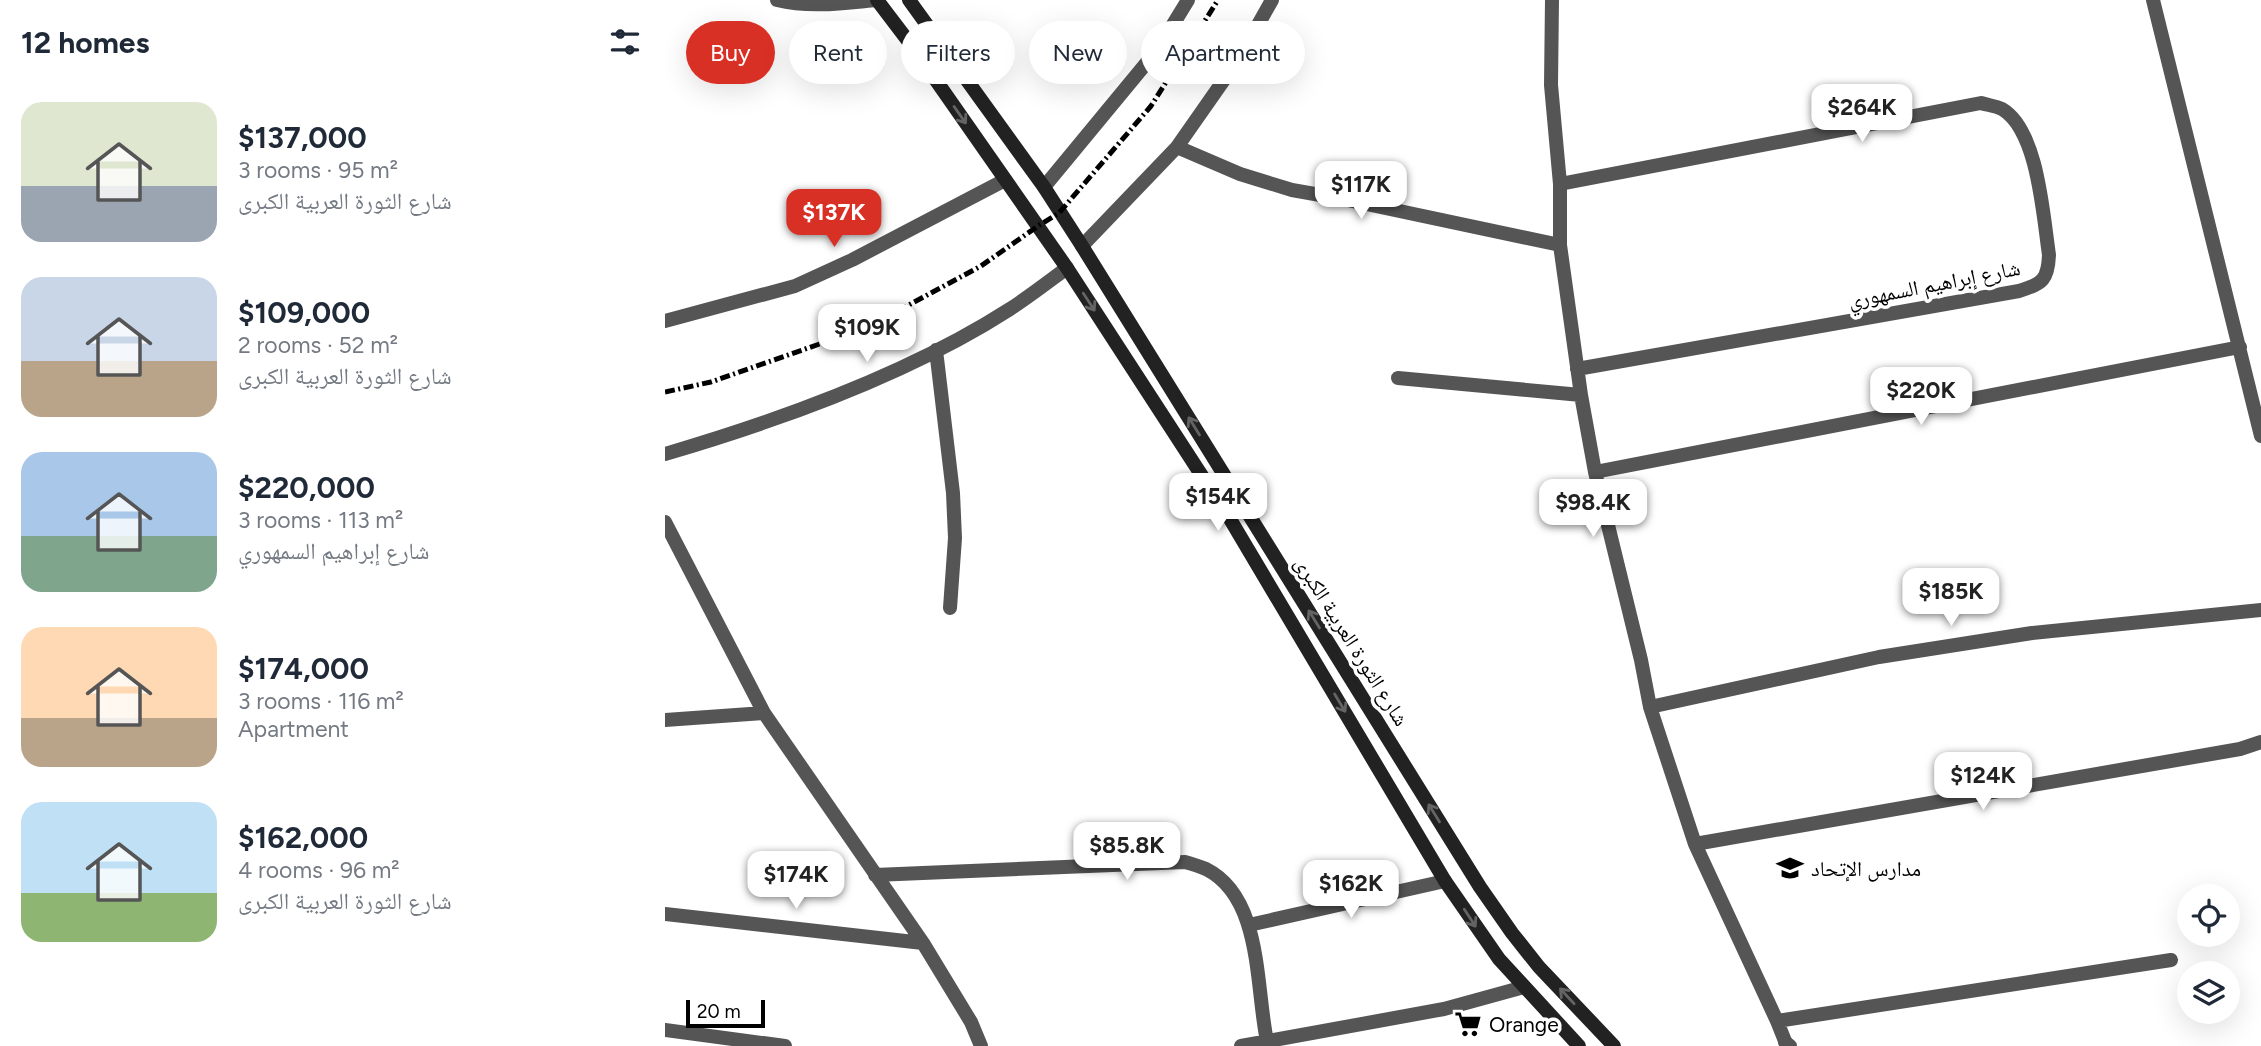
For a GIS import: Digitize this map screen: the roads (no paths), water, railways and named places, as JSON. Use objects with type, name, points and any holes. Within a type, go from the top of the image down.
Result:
[{"type":"main road","name":"شارع الثورة العربية الكبرى","points":[[877,0],[1067,268],[1230,519],[1445,881],[1483,938],[1579,1046]]},
{"type":"main road","name":"شارع الثورة العربية الكبرى","points":[[909,0],[1044,187],[1082,246],[1480,887],[1539,967],[1614,1046]]},
{"type":"street","points":[[777,0],[792,4],[877,0]]},
{"type":"street","points":[[1044,187],[1158,48],[1188,0]]},
{"type":"street","points":[[1082,246],[1177,147],[1240,57],[1272,0]]},
{"type":"street","points":[[1552,0],[1551,85],[1560,184],[1560,245],[1581,395],[1595,472],[1650,707],[1695,844],[1787,1045]]},
{"type":"street","points":[[2153,0],[2261,436]]},
{"type":"street","name":"شارع إبراهيم السمهوري","points":[[1560,184],[1981,103],[2001,108],[2018,123],[2032,151],[2049,255],[2049,272],[2043,280],[2034,287],[2019,291],[1577,369]]},
{"type":"street","points":[[1177,147],[1240,174],[1292,190],[1560,245]]},
{"type":"street","points":[[665,321],[795,286],[852,260],[1005,180]]},
{"type":"street","points":[[665,454],[861,386],[936,350],[1010,309],[1067,268]]},
{"type":"street","points":[[1595,472],[2240,347]]},
{"type":"street","points":[[936,350],[953,493],[955,538],[950,608]]},
{"type":"street","points":[[1398,378],[1581,395]]},
{"type":"street","points":[[665,522],[764,713],[923,943],[971,1022],[981,1046]]},
{"type":"street","points":[[1650,707],[1879,657],[2032,633],[2261,610]]},
{"type":"street","points":[[665,720],[764,713]]},
{"type":"street","points":[[1695,844],[2240,749],[2261,742]]},
{"type":"street","points":[[875,875],[1185,862],[1207,869],[1240,901],[1249,925],[1267,1043]]},
{"type":"street","points":[[1249,925],[1445,881]]},
{"type":"street","points":[[665,914],[923,943]]},
{"type":"street","points":[[1777,1021],[2171,960]]},
{"type":"street","points":[[1241,1046],[1444,1009],[1524,987]]},
{"type":"street","points":[[665,1030],[785,1046]]},
{"type":"railway","points":[[665,392],[711,382],[868,327],[981,266],[1059,213],[1151,106],[1218,0]]},
{"type":"place","name":"مدارس الإتحاد","points":[[1790,868]]},
{"type":"place","name":"Orange","points":[[1468,1024]]}]
